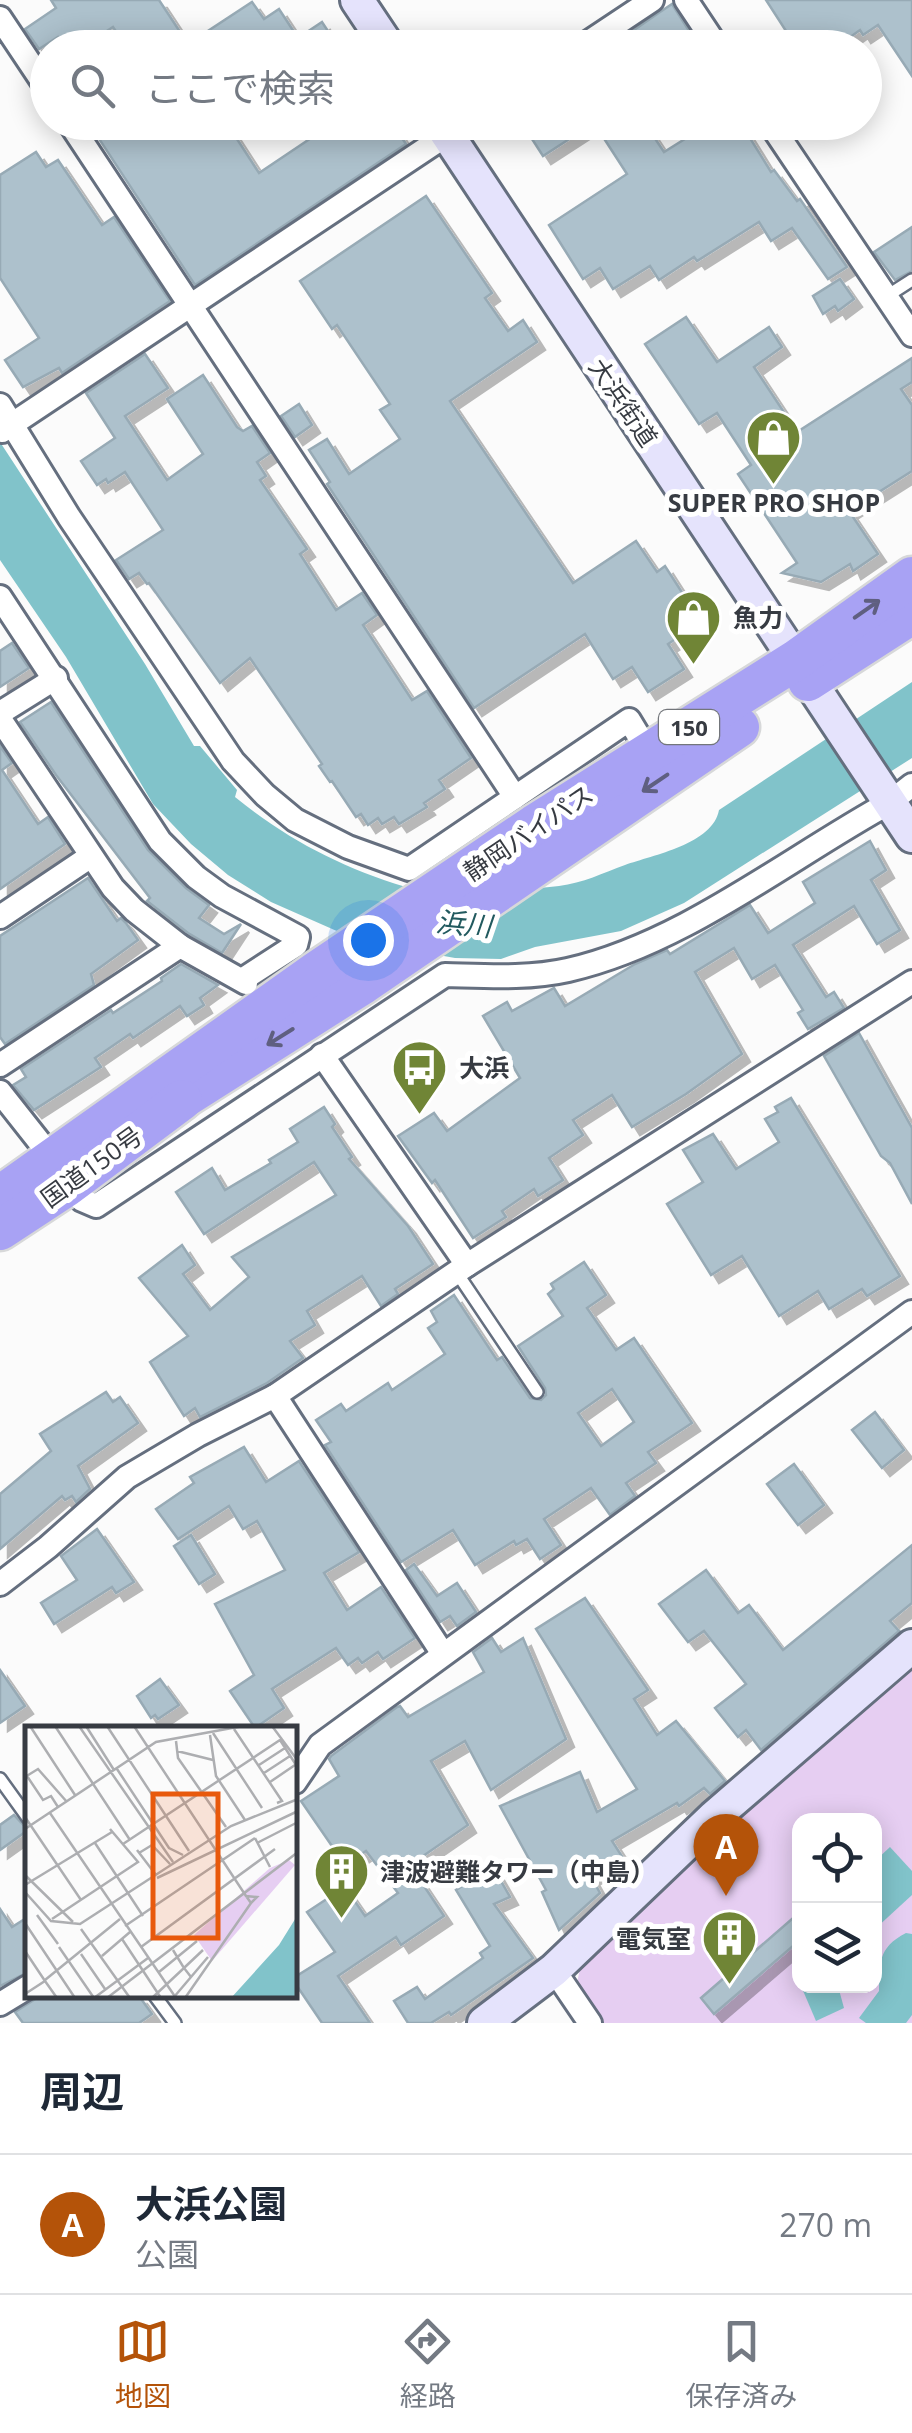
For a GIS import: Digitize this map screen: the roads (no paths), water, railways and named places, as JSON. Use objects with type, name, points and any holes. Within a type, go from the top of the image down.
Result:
[{"type":"highway","name":"静岡バイパス","points":[[0,1216],[175,1088],[342,954],[649,753],[812,685],[912,577]]},
{"type":"highway","name":"静岡バイパス","points":[[0,1196],[175,1088],[388,967],[812,685],[912,614]]},
{"type":"highway","name":"国道150号","points":[[0,1175],[44,1148],[175,1088]]},
{"type":"highway","name":"国道150号","points":[[0,1230],[67,1186],[175,1088]]},
{"type":"street","points":[[357,0],[377,30]]},
{"type":"street","points":[[607,30],[652,0]]},
{"type":"street","points":[[686,0],[706,30]]},
{"type":"street","points":[[0,18],[30,63]]},
{"type":"street","points":[[81,140],[515,797]]},
{"type":"street","points":[[431,140],[190,305],[4,422],[233,761],[265,796],[295,820],[348,847],[409,868],[629,720],[649,753]]},
{"type":"street","name":"大浜街道","points":[[458,140],[812,685],[896,795],[912,836]]},
{"type":"street","points":[[781,140],[912,335]]},
{"type":"street","points":[[0,597],[56,678],[123,789],[160,841],[196,877],[222,896],[298,936],[296,944],[244,982],[180,946],[113,888],[0,716],[56,678]]},
{"type":"street","points":[[67,1186],[82,1200],[96,1206],[445,976],[508,977],[568,970],[629,949],[693,920],[896,795]]},
{"type":"street","points":[[1,915],[91,856]]},
{"type":"street","points":[[0,1065],[180,946]]},
{"type":"street","points":[[0,1584],[127,1478],[198,1435],[276,1396],[462,1269],[912,982]]},
{"type":"street","points":[[322,1055],[462,1269]]},
{"type":"street","points":[[0,1092],[44,1148]]},
{"type":"street","points":[[298,1778],[320,1745],[912,1312]]},
{"type":"street","points":[[276,1396],[443,1654]]},
{"type":"street","points":[[484,2023],[554,1970],[714,1818],[912,1646]]},
{"type":"street","points":[[554,1970],[590,2023]]},
{"type":"street","points":[[0,2004],[25,1988]]},
{"type":"lane","points":[[887,296],[912,280]]},
{"type":"lane","points":[[462,1269],[537,1392]]},
{"type":"lane","points":[[0,1780],[25,1814]]},
{"type":"lane","points":[[156,1998],[175,2023]]},
{"type":"water","name":"浜川","points":[[0,442],[194,746],[200,746],[237,790],[235,797],[315,850],[382,879],[406,887],[542,888],[576,883],[665,852],[706,832],[719,810],[912,682],[912,758],[684,903],[621,931],[535,947],[501,959],[455,958],[339,932],[271,902],[228,875],[153,804],[66,657],[0,560]]},
{"type":"water","points":[[890,1847],[912,1871],[912,1895],[882,1923],[882,1903],[882,1854]]},
{"type":"water","points":[[912,1934],[912,2015],[906,2023],[866,2023],[859,2018],[878,1993],[882,1993],[882,1958],[897,1939]]},
{"type":"water","points":[[804,1993],[840,1993],[844,2008],[816,2021]]},
{"type":"place","name":"SUPER PRO SHOP","points":[[774,486]]},
{"type":"place","name":"魚力","points":[[694,666]]},
{"type":"place","name":"大浜","points":[[420,1116]]},
{"type":"place","name":"大浜公園","points":[[726,1896]]},
{"type":"place","name":"津波避難タワー（中島）","points":[[341,1920]]},
{"type":"place","name":"電気室","points":[[730,1987]]}]
